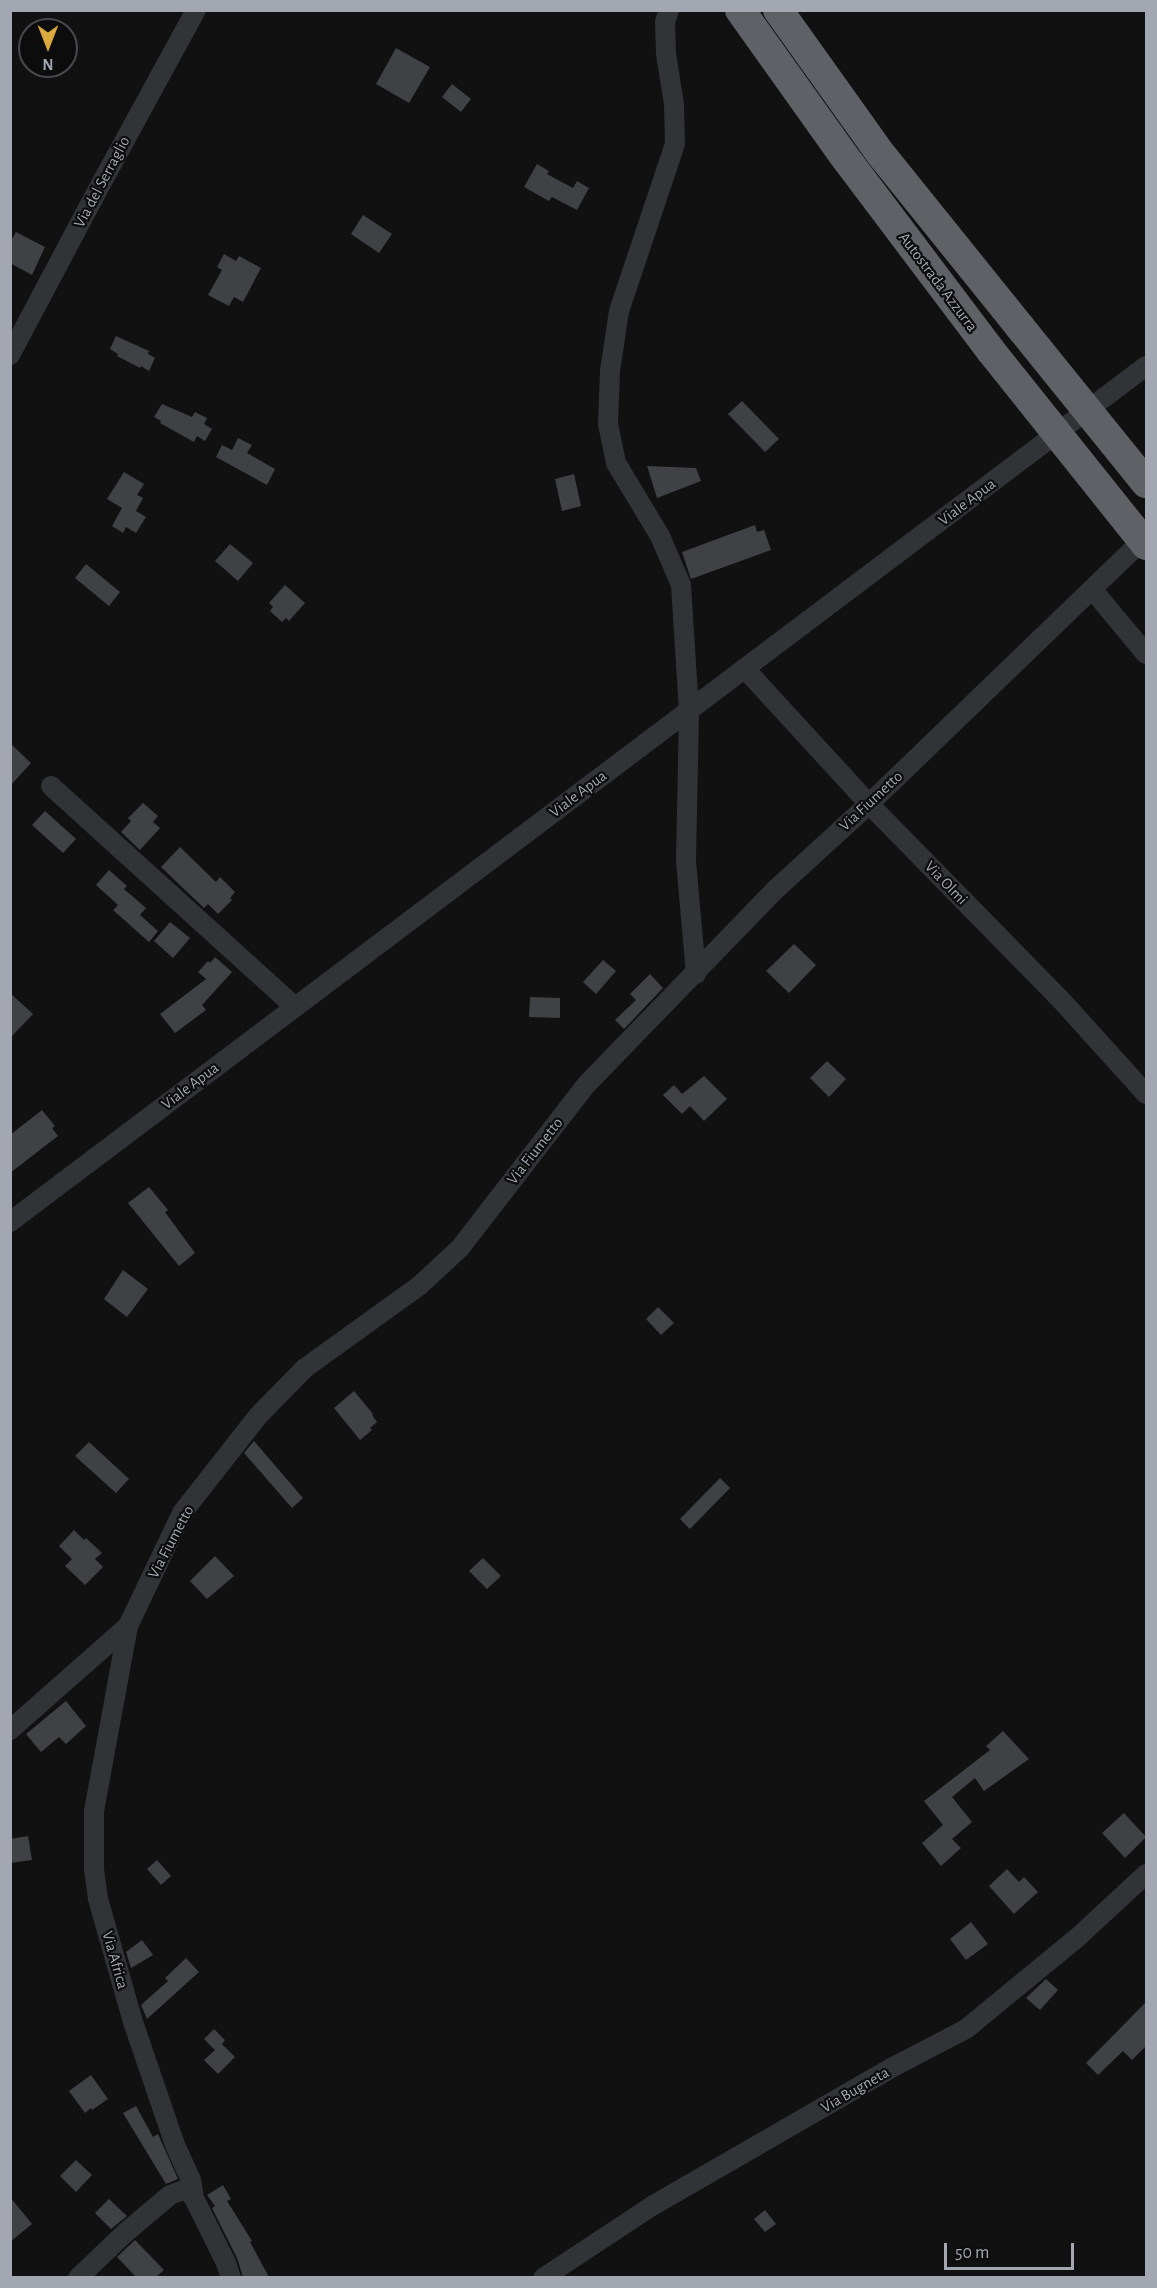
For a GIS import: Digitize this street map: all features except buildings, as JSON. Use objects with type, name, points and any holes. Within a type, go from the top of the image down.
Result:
[{"type":"highway","name":"Autostrada Azzurra","points":[[740,10],[843,156],[990,351],[1146,545]]},
{"type":"highway","name":"Autostrada Azzurra","points":[[778,10],[880,153],[1146,483]]},
{"type":"street","name":"Via del Serraglio","points":[[10,355],[196,10]]},
{"type":"street","points":[[669,10],[665,22],[666,54],[674,104],[675,144],[619,311],[610,371],[608,424],[616,463],[660,536],[681,585],[689,711],[686,861],[696,974]]},
{"type":"street","name":"Viale Apua","points":[[10,1222],[747,669],[1146,366]]},
{"type":"street","name":"Via Fiumetto","points":[[10,1730],[128,1626],[182,1513],[258,1416],[305,1368],[419,1286],[460,1248],[586,1085],[776,890],[869,804],[1146,537]]},
{"type":"street","points":[[1092,589],[1146,654]]},
{"type":"street","name":"Via Olmi","points":[[747,669],[869,804],[1062,1001],[1146,1094]]},
{"type":"street","points":[[51,786],[295,1007]]},
{"type":"street","name":"Via Africa","points":[[128,1626],[94,1811],[94,1869],[98,1899],[133,2022],[176,2145],[191,2180],[194,2198],[231,2277]]},
{"type":"street","name":"Via Bugneta","points":[[543,2277],[566,2272],[652,2206],[893,2067],[966,2029],[1078,1937],[1146,1874]]},
{"type":"street","points":[[78,2277],[170,2195],[186,2189],[194,2198]]}]
